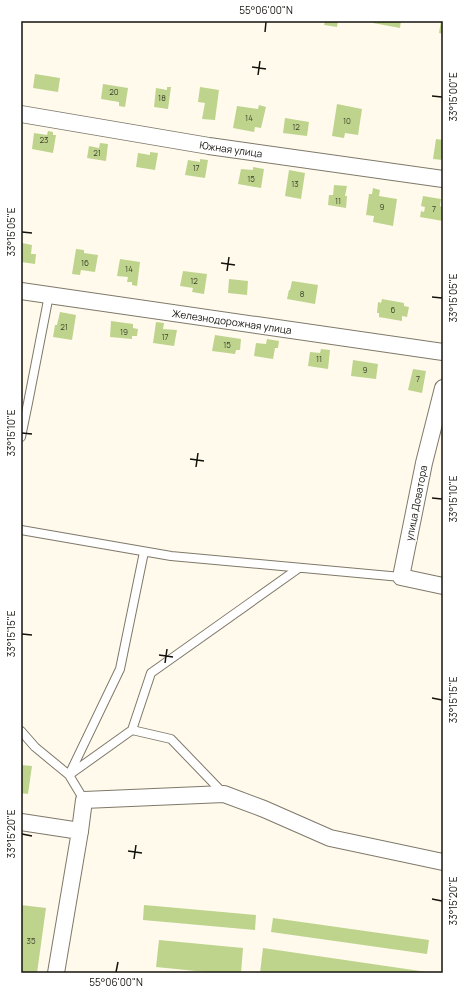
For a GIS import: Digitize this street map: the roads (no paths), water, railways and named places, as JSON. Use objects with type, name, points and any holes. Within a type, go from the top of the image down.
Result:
[{"type":"street","name":"Южная улица","points":[[21,114],[209,146],[443,179]]},
{"type":"street","name":"Железнодорожная улица","points":[[21,292],[443,352]]},
{"type":"street","name":"улица Доватора","points":[[401,577],[424,463],[443,388]]},
{"type":"street","points":[[401,577],[443,586]]},
{"type":"street","points":[[56,973],[84,800],[224,794],[264,809],[330,838],[443,862]]},
{"type":"street","points":[[21,822],[80,831]]},
{"type":"lane","points":[[21,437],[48,295]]},
{"type":"lane","points":[[21,530],[171,556],[401,577]]},
{"type":"lane","points":[[69,774],[120,669],[144,552]]},
{"type":"lane","points":[[69,774],[132,730],[151,673],[299,568]]},
{"type":"lane","points":[[132,730],[171,740],[224,794]]},
{"type":"lane","points":[[21,732],[35,747],[69,774],[84,800]]}]
